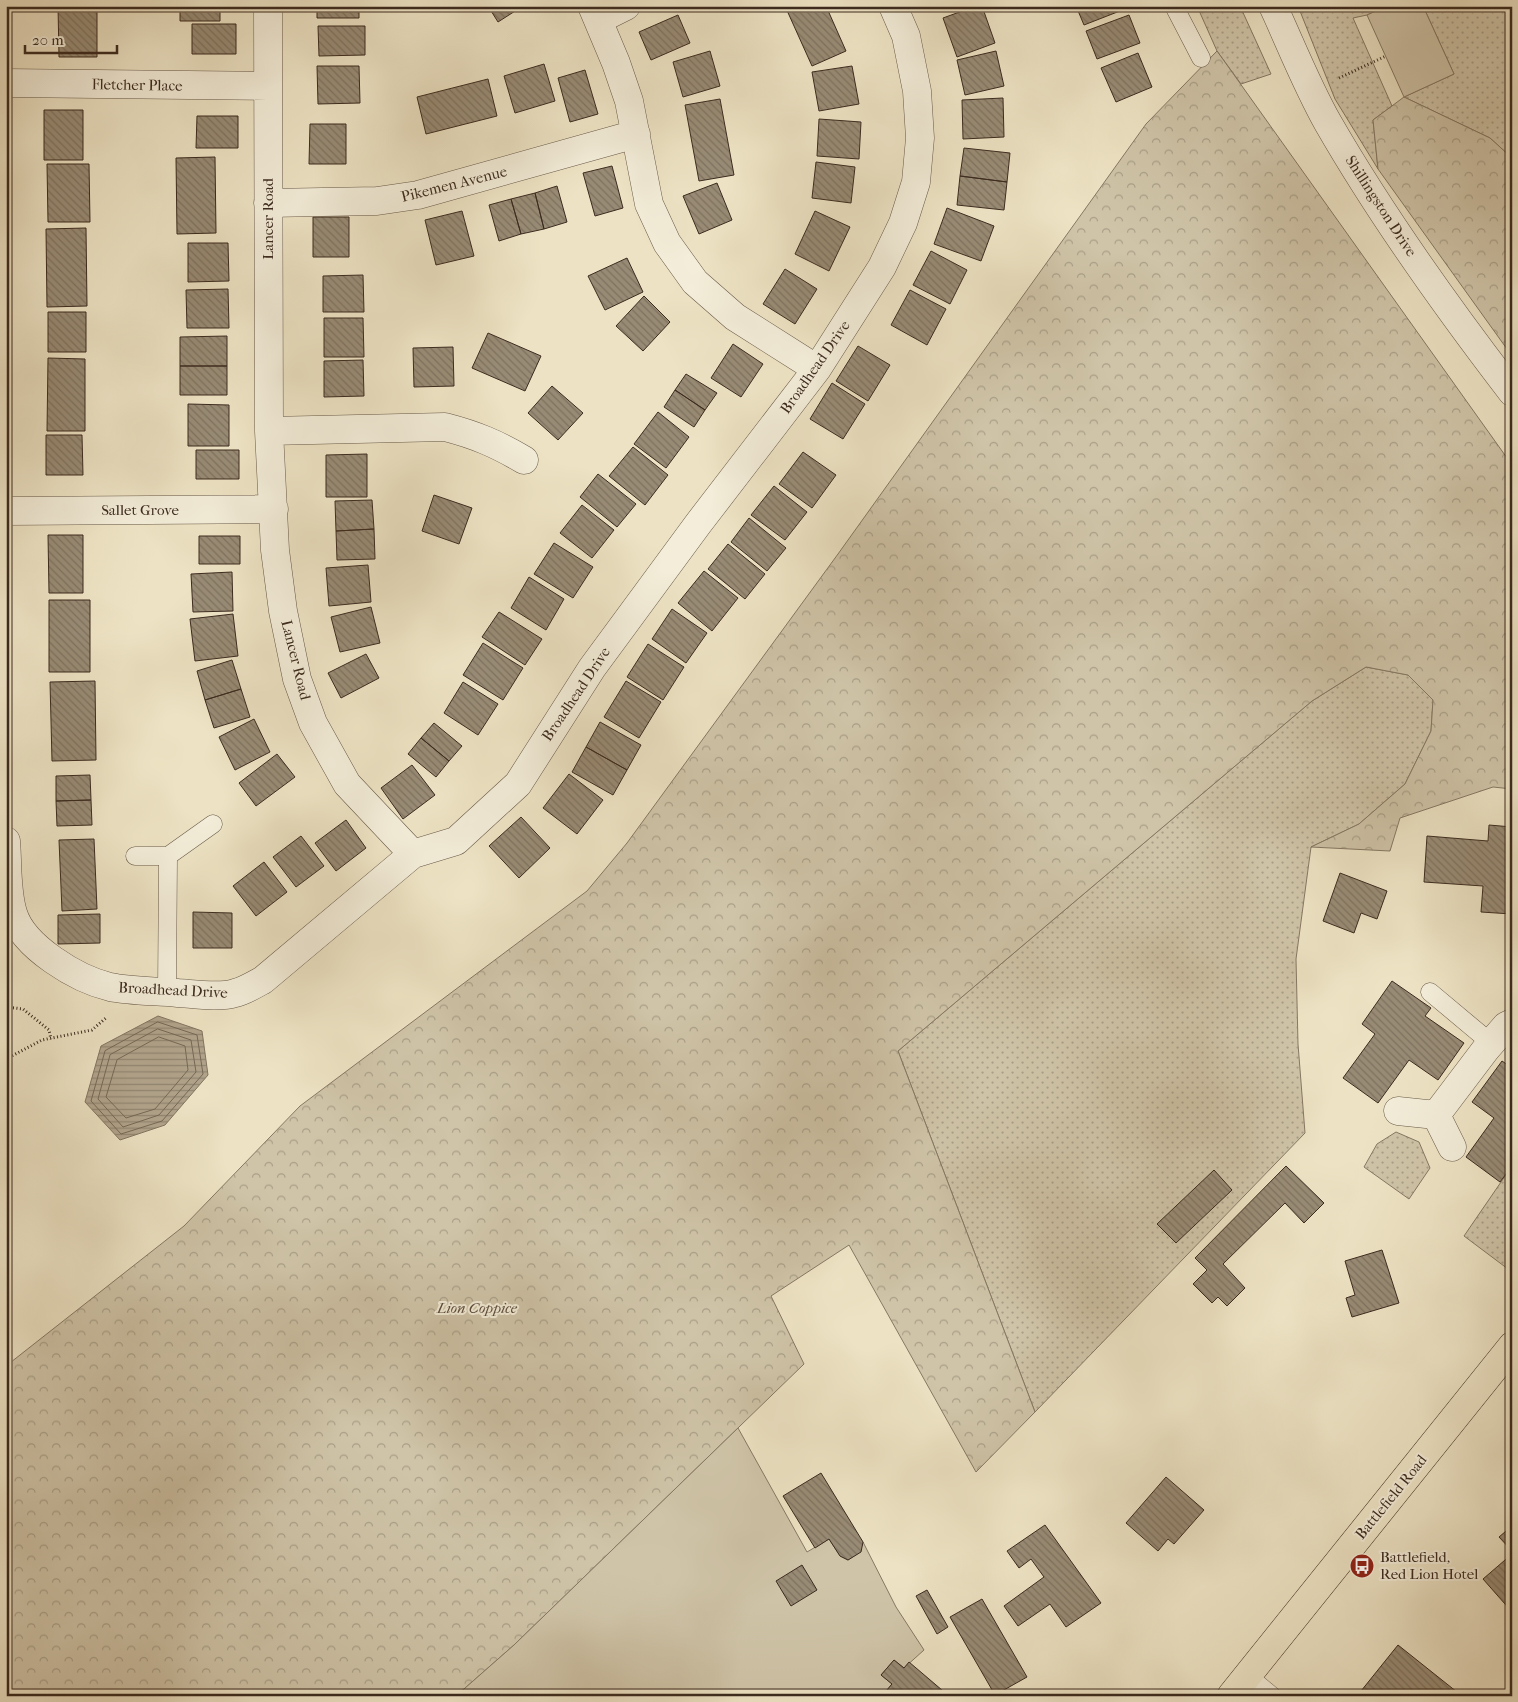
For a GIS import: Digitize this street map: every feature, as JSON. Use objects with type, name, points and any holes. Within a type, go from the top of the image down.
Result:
[{"type":"main road","name":"Battlefield Road","points":[[1239,1686],[1512,1346]]},
{"type":"street","name":"Lancer Road","points":[[268,6],[269,431],[276,550],[284,611],[298,679],[314,723],[347,784],[413,854]]},
{"type":"street","points":[[626,6],[595,13],[616,63],[629,101],[649,204],[667,243],[695,282],[735,316],[817,369]]},
{"type":"street","name":"Broadhead Drive","points":[[6,841],[9,890],[13,914],[24,933],[40,950],[60,966],[86,979],[110,987],[206,995],[234,994],[262,980],[413,854],[456,841],[518,784],[592,668],[698,524],[817,369],[882,267],[903,223],[916,182],[920,138],[917,92],[906,36],[893,6]]},
{"type":"street","name":"Shillingston Drive","points":[[1273,6],[1327,121],[1342,146],[1394,228],[1454,316],[1512,392]]},
{"type":"street","name":"Fletcher Place","points":[[6,83],[267,86]]},
{"type":"street","name":"Pikemen Avenue","points":[[268,203],[377,201],[418,195],[636,134]]},
{"type":"street","points":[[269,431],[445,427],[472,434],[524,460]]},
{"type":"street","name":"Sallet Grove","points":[[6,512],[274,509]]},
{"type":"street","points":[[1436,1116],[1491,1043],[1512,1022]]},
{"type":"street","points":[[1398,1111],[1436,1116]]},
{"type":"street","points":[[1436,1116],[1452,1147]]},
{"type":"lane","points":[[1174,6],[1201,58]]},
{"type":"lane","points":[[135,856],[168,856],[213,824]]},
{"type":"lane","name":"Broadhead Drive","points":[[6,830],[6,841]]},
{"type":"lane","points":[[167,992],[168,856]]},
{"type":"lane","points":[[1430,992],[1491,1043]]},
{"type":"lane","points":[[1239,1686],[1272,1696]]},
{"type":"path","points":[[1506,6],[1512,18]]},
{"type":"path","points":[[1312,90],[1386,56]]},
{"type":"path","points":[[6,1059],[42,1040],[92,1030],[108,1015],[110,987]]},
{"type":"path","points":[[6,1007],[23,1009],[49,1030],[51,1038]]},
{"type":"green space","points":[[1197,6],[1240,6],[1271,74],[1241,84],[1217,51]]},
{"type":"green space","points":[[1298,6],[1387,6],[1367,15],[1353,18],[1392,106],[1373,120],[1378,169],[1335,99]]},
{"type":"green space","points":[[1387,6],[1423,6],[1454,74],[1404,97],[1367,15]]},
{"type":"green space","points":[[1423,6],[1506,6],[1512,18],[1512,158],[1490,138],[1404,97],[1454,74]]},
{"type":"green space","name":"Lion Coppice","points":[[1217,51],[1512,465],[1512,789],[1493,787],[1400,818],[1390,851],[1311,847],[1359,824],[1405,784],[1431,731],[1433,700],[1408,675],[1366,667],[1312,701],[898,1051],[1035,1412],[976,1472],[849,1245],[771,1296],[804,1364],[514,1645],[456,1696],[6,1696],[6,1366],[184,1226],[300,1106],[587,891],[627,843],[838,554],[1146,124]]},
{"type":"green space","points":[[1404,97],[1490,138],[1512,158],[1512,356],[1378,169],[1373,120]]},
{"type":"green space","points":[[1366,667],[1408,675],[1433,700],[1431,731],[1405,784],[1359,824],[1311,847],[1296,959],[1298,1044],[1305,1133],[1035,1412],[898,1051],[1312,701]]},
{"type":"green space","points":[[1396,1132],[1419,1142],[1430,1168],[1409,1199],[1364,1167],[1377,1144]]},
{"type":"green space","points":[[1512,1166],[1512,1272],[1464,1236]]},
{"type":"green space","points":[[738,1428],[807,1552],[829,1539],[840,1556],[848,1560],[860,1552],[863,1542],[896,1607],[924,1650],[904,1668],[894,1660],[881,1675],[892,1684],[885,1693],[886,1696],[680,1696],[678,1694],[679,1696],[456,1696],[514,1645]]},
{"type":"water","points":[[158,1016],[202,1031],[208,1075],[165,1125],[120,1140],[85,1102],[101,1046]]},
{"type":"building","points":[[58,6],[97,6],[97,57],[59,57]]},
{"type":"building","points":[[180,6],[220,6],[220,21],[180,21]]},
{"type":"building","points":[[317,6],[359,6],[359,18],[317,18]]},
{"type":"building","points":[[488,6],[523,6],[498,22]]},
{"type":"building","points":[[785,6],[826,6],[846,51],[812,66]]},
{"type":"building","points":[[976,6],[982,6],[995,43],[957,57],[943,18]]},
{"type":"building","points":[[1076,6],[1124,6],[1125,9],[1084,25]]},
{"type":"building","points":[[678,15],[690,43],[651,60],[639,32]]},
{"type":"building","points":[[1129,15],[1140,43],[1097,59],[1086,31]]},
{"type":"building","points":[[192,24],[236,24],[236,54],[192,54]]},
{"type":"building","points":[[318,26],[365,26],[365,55],[319,56]]},
{"type":"building","points":[[710,51],[720,86],[683,97],[673,62]]},
{"type":"building","points":[[996,51],[1004,86],[965,95],[957,60]]},
{"type":"building","points":[[1138,53],[1152,87],[1116,102],[1101,68]]},
{"type":"building","points":[[544,64],[555,101],[515,113],[504,76]]},
{"type":"building","points":[[317,66],[359,66],[360,103],[318,104]]},
{"type":"building","points":[[852,66],[859,104],[819,111],[812,72]]},
{"type":"building","points":[[585,70],[598,114],[570,122],[558,78]]},
{"type":"building","points":[[488,79],[497,116],[426,134],[417,97]]},
{"type":"building","points":[[1003,98],[1004,137],[963,139],[962,100]]},
{"type":"building","points":[[720,99],[734,175],[699,181],[685,105]]},
{"type":"building","points":[[44,110],[83,110],[83,160],[44,160]]},
{"type":"building","points":[[197,116],[238,116],[238,148],[196,148]]},
{"type":"building","points":[[819,119],[861,122],[859,159],[817,156]]},
{"type":"building","points":[[310,124],[346,124],[346,164],[309,164]]},
{"type":"building","points":[[964,148],[1010,153],[1007,182],[960,176]]},
{"type":"building","points":[[215,157],[216,233],[177,234],[176,158]]},
{"type":"building","points":[[816,162],[855,167],[851,203],[812,198]]},
{"type":"building","points":[[47,164],[89,164],[90,222],[48,222]]},
{"type":"building","points":[[612,166],[623,208],[595,216],[583,173]]},
{"type":"building","points":[[960,176],[1007,182],[1004,210],[957,205]]},
{"type":"building","points":[[717,183],[732,220],[699,234],[683,196]]},
{"type":"building","points":[[557,186],[567,222],[544,229],[535,193]]},
{"type":"building","points":[[535,193],[544,229],[521,234],[511,199]]},
{"type":"building","points":[[511,199],[521,234],[499,241],[489,205]]},
{"type":"building","points":[[947,208],[994,226],[981,261],[934,244]]},
{"type":"building","points":[[462,211],[474,256],[436,265],[425,220]]},
{"type":"building","points":[[815,211],[850,227],[829,271],[795,254]]},
{"type":"building","points":[[313,217],[349,217],[349,257],[313,257]]},
{"type":"building","points":[[86,228],[87,306],[47,307],[46,229]]},
{"type":"building","points":[[188,243],[228,243],[229,281],[188,282]]},
{"type":"building","points":[[931,251],[967,270],[950,304],[913,285]]},
{"type":"building","points":[[627,258],[643,292],[605,310],[588,276]]},
{"type":"building","points":[[785,269],[817,289],[795,324],[763,304]]},
{"type":"building","points":[[363,275],[364,312],[323,312],[323,276]]},
{"type":"building","points":[[228,289],[229,328],[187,328],[186,290]]},
{"type":"building","points":[[910,290],[946,309],[927,345],[891,325]]},
{"type":"building","points":[[644,296],[670,322],[643,351],[616,326]]},
{"type":"building","points":[[48,312],[86,312],[86,352],[48,352]]},
{"type":"building","points":[[324,318],[363,318],[364,357],[324,357]]},
{"type":"building","points":[[488,333],[541,356],[525,391],[472,368]]},
{"type":"building","points":[[227,336],[227,366],[180,366],[180,337]]},
{"type":"building","points":[[733,344],[763,364],[741,397],[711,378]]},
{"type":"building","points":[[858,346],[890,365],[868,401],[836,381]]},
{"type":"building","points":[[453,347],[454,386],[414,387],[413,348]]},
{"type":"building","points":[[48,358],[85,359],[85,431],[47,431]]},
{"type":"building","points":[[363,360],[364,396],[324,397],[324,361]]},
{"type":"building","points":[[180,366],[227,366],[227,395],[180,395]]},
{"type":"building","points":[[686,374],[717,393],[705,410],[675,390]]},
{"type":"building","points":[[832,383],[865,404],[843,439],[810,419]]},
{"type":"building","points":[[552,386],[583,413],[558,440],[528,413]]},
{"type":"building","points":[[675,390],[705,410],[694,427],[664,407]]},
{"type":"building","points":[[188,404],[229,405],[229,446],[188,446]]},
{"type":"building","points":[[658,412],[689,437],[666,468],[634,444]]},
{"type":"building","points":[[46,435],[82,435],[83,475],[46,475]]},
{"type":"building","points":[[633,447],[668,475],[645,505],[609,476]]},
{"type":"building","points":[[196,450],[239,450],[239,479],[196,479]]},
{"type":"building","points":[[803,452],[836,475],[812,508],[779,484]]},
{"type":"building","points":[[367,454],[367,497],[326,497],[326,455]]},
{"type":"building","points":[[598,474],[636,504],[617,527],[580,497]]},
{"type":"building","points":[[774,486],[807,512],[785,540],[751,515]]},
{"type":"building","points":[[434,495],[472,508],[459,544],[422,531]]},
{"type":"building","points":[[372,500],[374,529],[336,531],[335,501]]},
{"type":"building","points":[[582,505],[614,530],[592,558],[560,533]]},
{"type":"building","points":[[749,518],[786,548],[767,571],[731,542]]},
{"type":"building","points":[[374,529],[375,559],[337,560],[336,531]]},
{"type":"building","points":[[48,535],[83,535],[83,593],[49,593]]},
{"type":"building","points":[[199,536],[240,536],[240,564],[199,564]]},
{"type":"building","points":[[554,543],[593,567],[573,598],[534,574]]},
{"type":"building","points":[[728,544],[765,574],[745,599],[708,569]]},
{"type":"building","points":[[368,565],[371,602],[329,606],[326,568]]},
{"type":"building","points":[[704,571],[738,598],[712,631],[678,603]]},
{"type":"building","points":[[232,572],[233,611],[193,612],[191,574]]},
{"type":"building","points":[[529,577],[564,599],[546,630],[511,608]]},
{"type":"building","points":[[49,600],[90,600],[90,672],[49,672]]},
{"type":"building","points":[[371,607],[380,643],[340,652],[331,617]]},
{"type":"building","points":[[672,609],[707,633],[686,663],[652,639]]},
{"type":"building","points":[[499,612],[542,639],[525,665],[482,637]]},
{"type":"building","points":[[233,614],[238,656],[195,661],[190,619]]},
{"type":"building","points":[[483,643],[523,668],[503,700],[463,675]]},
{"type":"building","points":[[648,644],[684,667],[663,700],[627,677]]},
{"type":"building","points":[[366,654],[379,678],[341,698],[328,673]]},
{"type":"building","points":[[232,660],[241,689],[205,700],[197,671]]},
{"type":"building","points":[[95,681],[96,760],[52,761],[50,682]]},
{"type":"building","points":[[626,681],[661,702],[639,738],[604,717]]},
{"type":"building","points":[[463,682],[498,704],[478,735],[444,713]]},
{"type":"building","points":[[241,689],[250,717],[214,728],[205,700]]},
{"type":"building","points":[[254,719],[270,752],[235,770],[219,737]]},
{"type":"building","points":[[600,722],[641,745],[627,770],[586,747]]},
{"type":"building","points":[[434,723],[462,746],[449,761],[421,738]]},
{"type":"building","points":[[421,738],[449,761],[436,777],[408,754]]},
{"type":"building","points":[[586,747],[627,770],[613,795],[572,772]]},
{"type":"building","points":[[277,754],[295,777],[256,806],[239,783]]},
{"type":"building","points":[[412,765],[435,795],[403,819],[381,788]]},
{"type":"building","points":[[569,774],[603,800],[577,834],[543,808]]},
{"type":"building","points":[[90,775],[91,800],[56,801],[56,776]]},
{"type":"building","points":[[91,800],[92,825],[57,826],[56,801]]},
{"type":"building","points":[[521,817],[550,848],[519,878],[489,846]]},
{"type":"building","points":[[346,820],[366,848],[336,871],[315,843]]},
{"type":"building","points":[[1489,825],[1512,827],[1512,914],[1481,912],[1483,886],[1424,882],[1427,836],[1488,841]]},
{"type":"building","points":[[301,836],[324,866],[296,887],[273,857]]},
{"type":"building","points":[[94,839],[97,909],[62,911],[59,840]]},
{"type":"building","points":[[264,862],[287,892],[256,916],[233,886]]},
{"type":"building","points":[[1340,873],[1387,891],[1377,919],[1361,913],[1354,933],[1323,921]]},
{"type":"building","points":[[193,912],[232,913],[232,948],[193,948]]},
{"type":"building","points":[[100,914],[100,943],[58,944],[58,915]]},
{"type":"building","points":[[1392,981],[1431,1008],[1425,1016],[1464,1043],[1438,1080],[1409,1060],[1378,1103],[1343,1078],[1375,1034],[1362,1024]]},
{"type":"building","points":[[1502,1061],[1512,1068],[1512,1166],[1500,1182],[1466,1157],[1494,1118],[1472,1102]]},
{"type":"building","points":[[1286,1166],[1324,1203],[1304,1223],[1285,1203],[1223,1264],[1245,1288],[1227,1306],[1218,1297],[1212,1303],[1193,1284],[1207,1270],[1195,1258]]},
{"type":"building","points":[[1214,1170],[1232,1190],[1176,1243],[1157,1224]]},
{"type":"building","points":[[1382,1250],[1399,1303],[1352,1317],[1346,1298],[1355,1295],[1345,1261]]},
{"type":"building","points":[[821,1473],[863,1542],[861,1552],[848,1560],[840,1556],[829,1539],[815,1548],[783,1496]]},
{"type":"building","points":[[1166,1477],[1204,1510],[1174,1544],[1168,1539],[1158,1551],[1126,1523]]},
{"type":"building","points":[[1045,1525],[1101,1603],[1066,1627],[1050,1604],[1018,1626],[1004,1606],[1044,1577],[1031,1559],[1019,1568],[1007,1551]]},
{"type":"building","points":[[1512,1526],[1512,1551],[1499,1537]]},
{"type":"building","points":[[1512,1554],[1512,1612],[1483,1579]]},
{"type":"building","points":[[802,1565],[817,1590],[791,1606],[776,1581]]},
{"type":"building","points":[[927,1590],[948,1627],[937,1634],[916,1596]]},
{"type":"building","points":[[982,1599],[1027,1677],[995,1695],[950,1617]]},
{"type":"building","points":[[1398,1645],[1462,1696],[1357,1696]]},
{"type":"building","points":[[894,1660],[904,1668],[909,1662],[949,1696],[891,1696],[886,1691],[892,1684],[881,1675]]},
{"type":"place","name":"Battlefield, Red Lion Hotel","points":[[1362,1566]]}]
